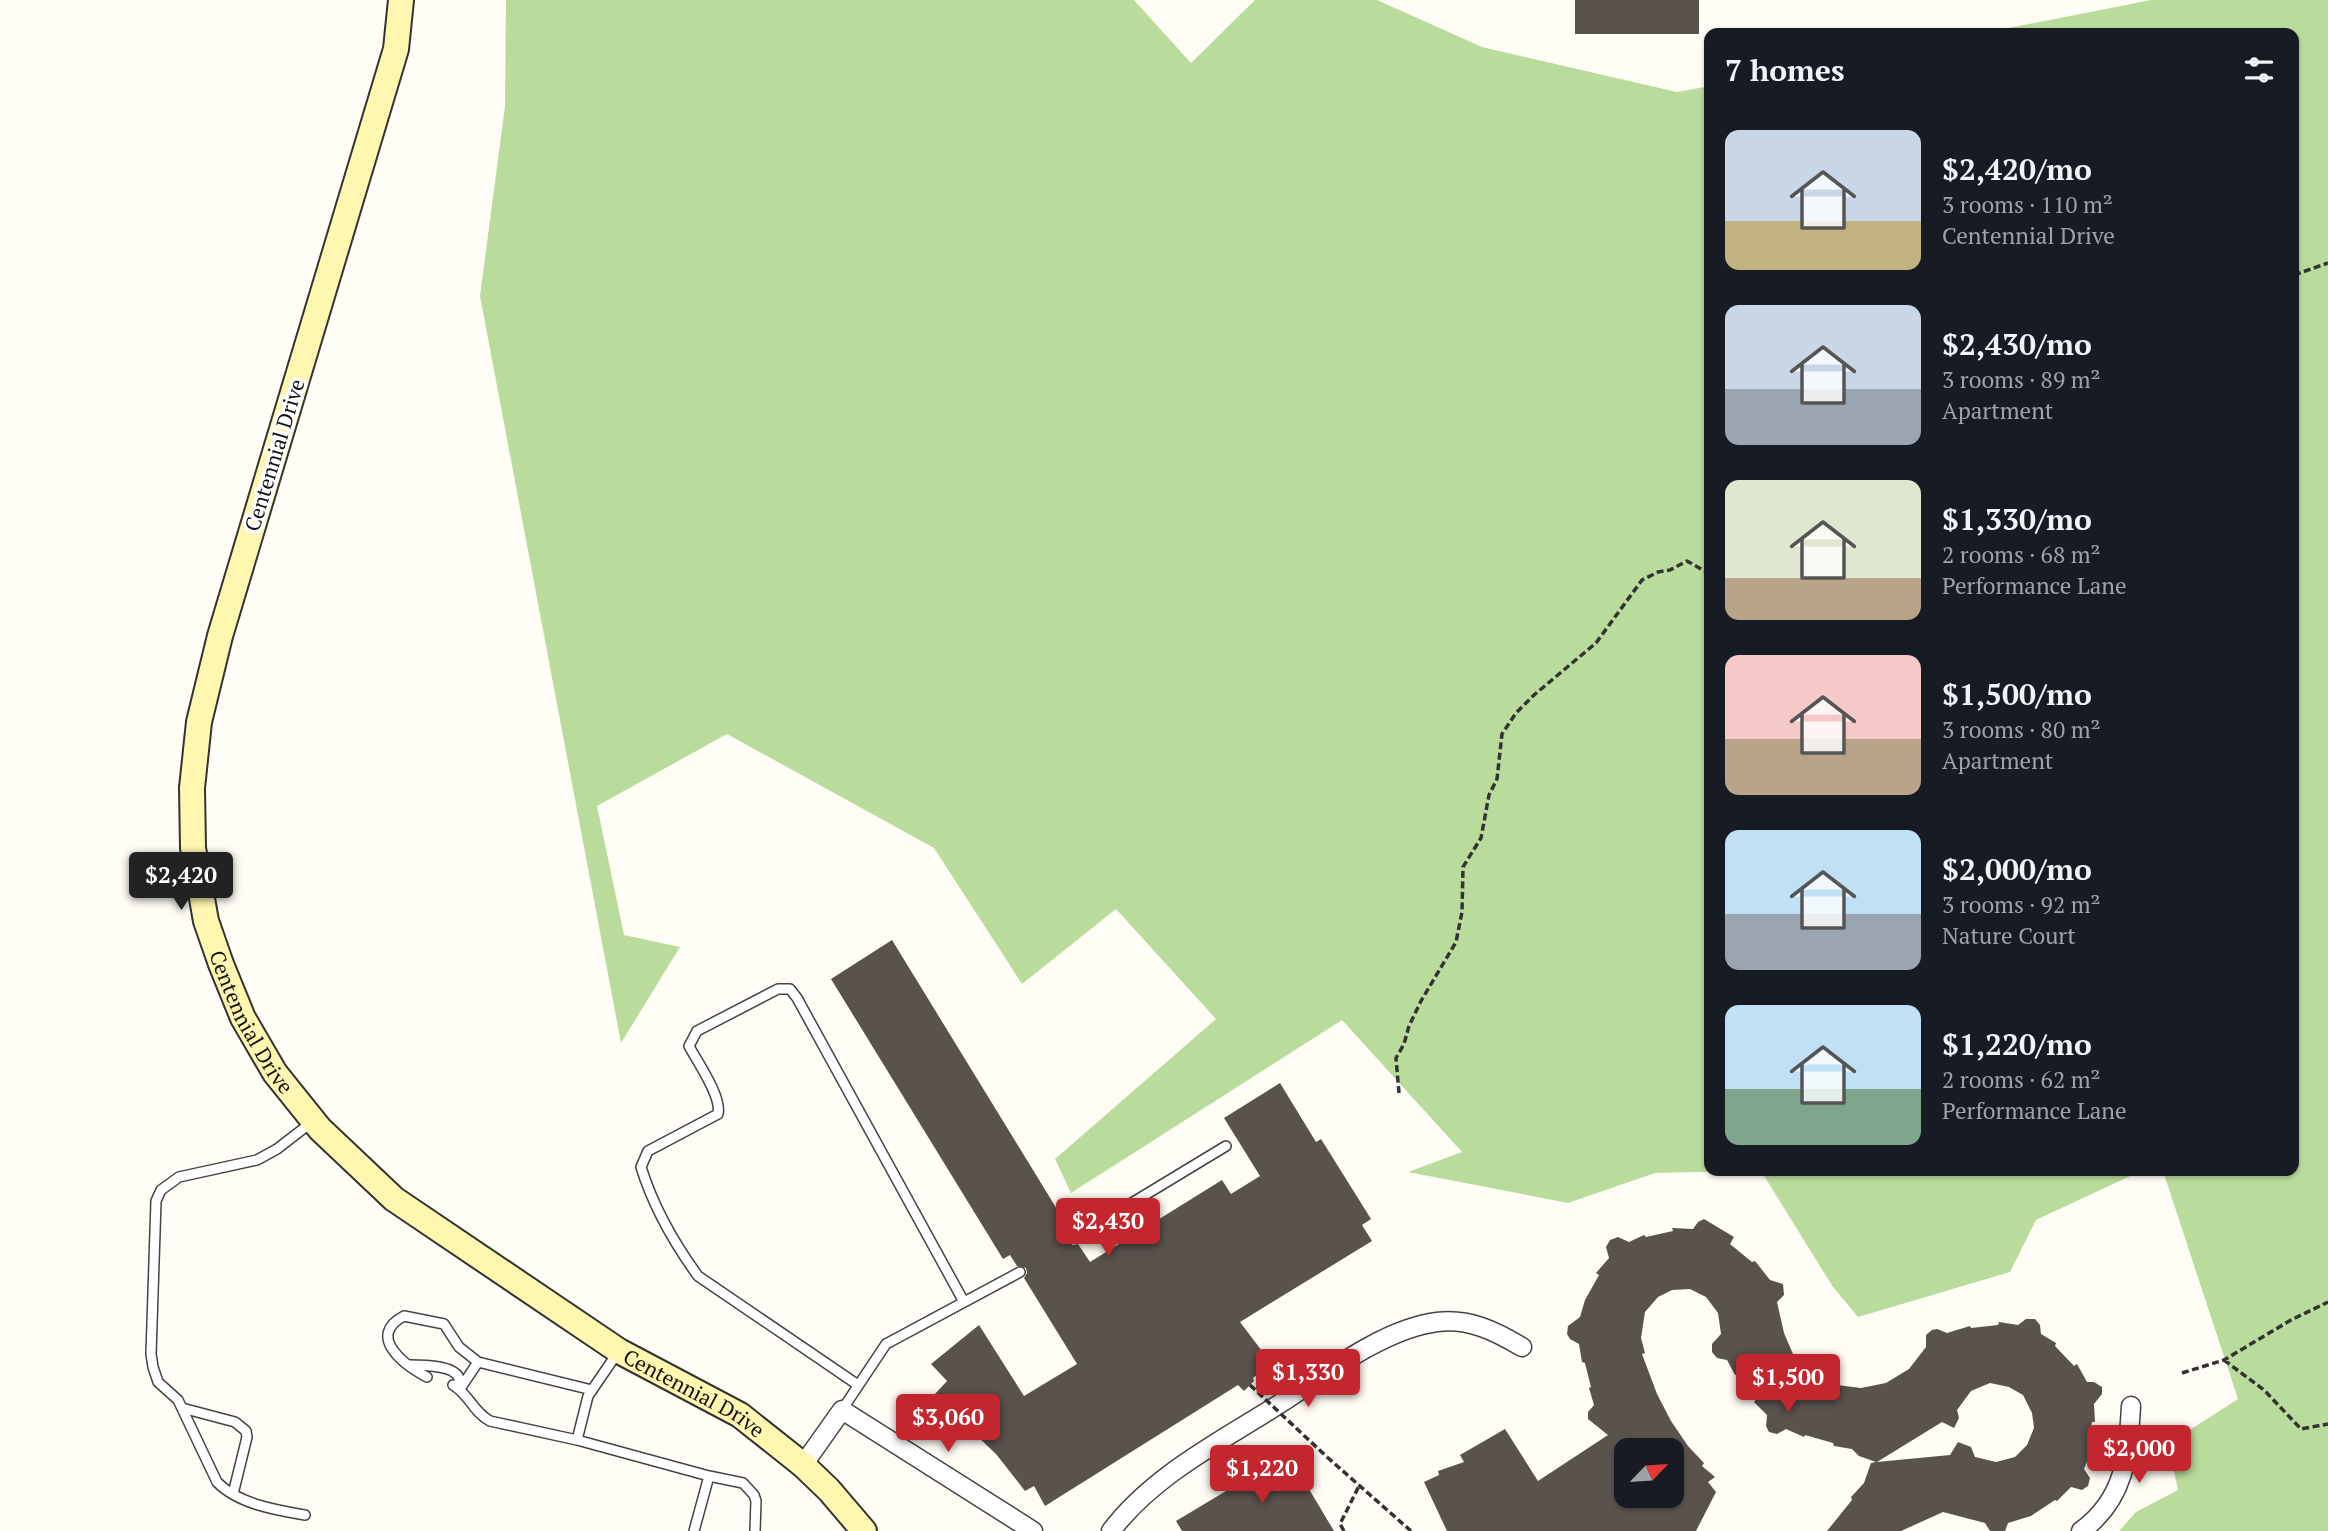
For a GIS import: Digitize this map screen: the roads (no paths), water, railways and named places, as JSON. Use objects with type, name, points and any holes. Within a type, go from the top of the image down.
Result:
[{"type":"main road","name":"Centennial Drive","points":[[401,0],[396,49],[220,636],[199,722],[192,788],[193,848],[206,921],[243,1018],[275,1073],[314,1121],[394,1199],[619,1351],[740,1415],[803,1465],[829,1490],[864,1531]]},
{"type":"street","points":[[1111,1531],[1164,1480],[1202,1454],[1335,1368],[1410,1328],[1437,1322],[1466,1323],[1486,1327],[1522,1347]]},
{"type":"street","points":[[2081,1531],[2093,1522],[2110,1501],[2125,1470],[2131,1406]]},
{"type":"street","points":[[803,1465],[842,1410],[1033,1531]]},
{"type":"lane","points":[[858,1385],[698,1276],[681,1252],[648,1191],[641,1167],[648,1151],[718,1114],[720,1109],[689,1046],[697,1031],[778,989],[790,989],[964,1302]]},
{"type":"lane","points":[[304,1515],[243,1500],[217,1482],[178,1400],[158,1382],[153,1367],[152,1340],[156,1201],[161,1191],[189,1173],[257,1160],[277,1149],[314,1121]]},
{"type":"lane","points":[[1074,1238],[1226,1146]]},
{"type":"lane","points":[[842,1410],[886,1344],[1020,1272]]},
{"type":"lane","points":[[427,1377],[408,1365],[388,1345],[388,1335],[397,1320],[408,1315],[444,1324],[460,1347],[478,1362],[592,1390]]},
{"type":"lane","points":[[577,1440],[592,1390],[619,1351]]},
{"type":"lane","points":[[457,1387],[478,1362]]},
{"type":"lane","points":[[408,1365],[429,1366],[455,1372],[458,1375],[457,1387],[480,1416],[490,1421],[577,1440],[743,1483],[750,1489],[756,1501],[755,1531]]},
{"type":"lane","points":[[182,1408],[235,1422],[246,1431],[247,1437],[233,1494]]},
{"type":"lane","points":[[694,1531],[709,1476]]}]
